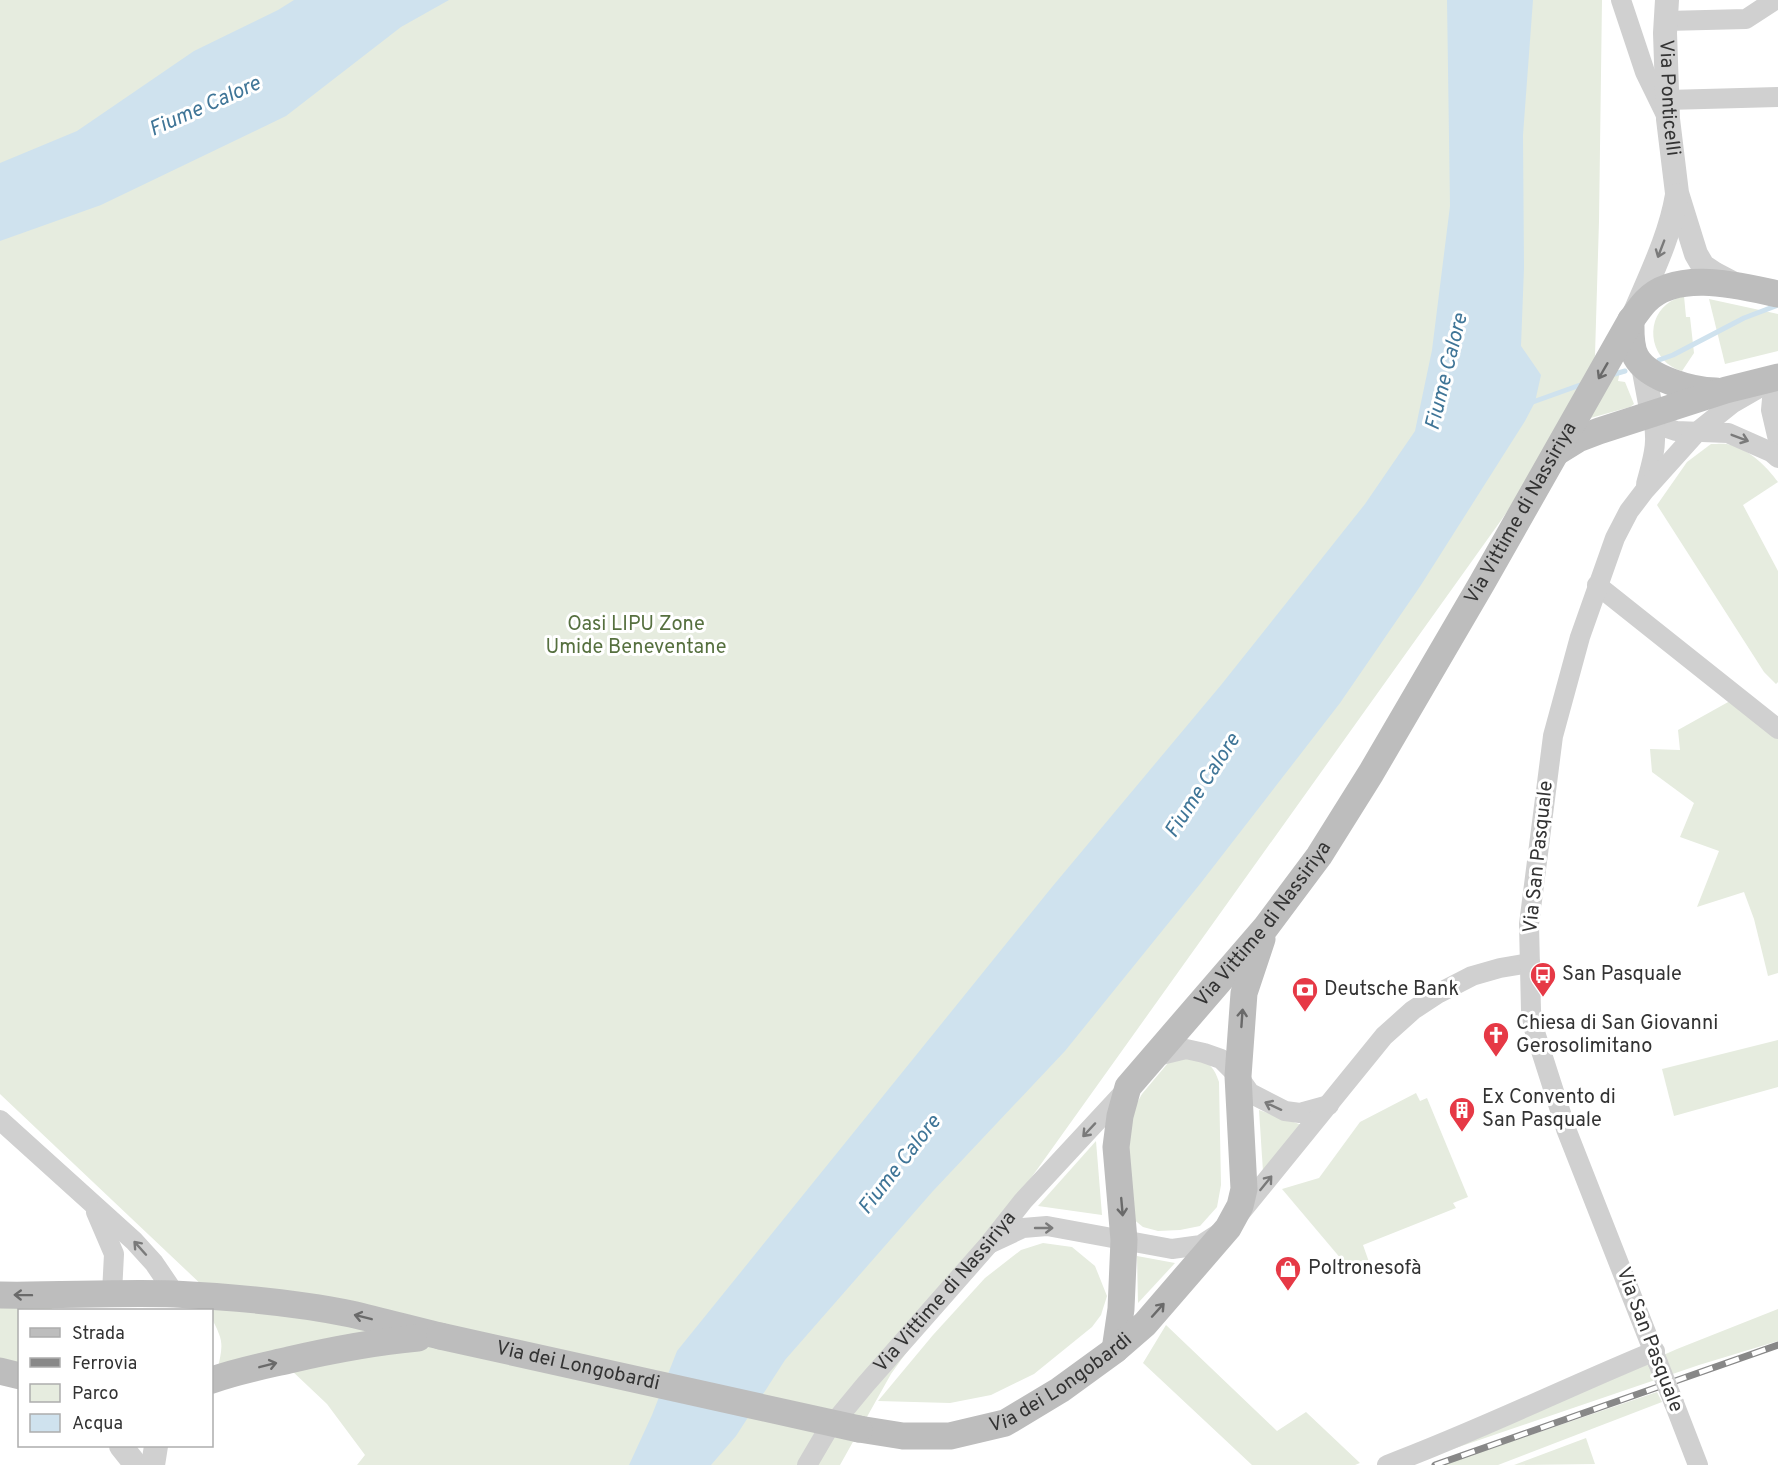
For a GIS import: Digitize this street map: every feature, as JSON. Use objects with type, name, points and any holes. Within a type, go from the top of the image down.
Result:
[{"type":"main road","name":"Via Vittime di Nassiriya","points":[[1128,1087],[1266,927],[1319,856],[1371,773],[1631,320],[1646,301],[1659,291],[1696,282],[1737,286],[1778,294]]},
{"type":"main road","points":[[1631,320],[1635,356],[1643,366],[1688,388],[1705,391],[1726,390]]},
{"type":"main road","points":[[1556,453],[1578,439],[1654,419],[1726,390],[1776,378]]},
{"type":"main road","points":[[1228,1228],[1240,1206],[1244,1189],[1238,1076],[1244,993],[1266,927]]},
{"type":"main road","points":[[1115,1350],[1121,1309],[1124,1240],[1116,1147],[1120,1116],[1128,1087]]},
{"type":"main road","name":"Via dei Longobardi","points":[[0,1295],[100,1293],[183,1303],[262,1301],[306,1307],[351,1314],[440,1336],[859,1429],[903,1436],[950,1437],[1005,1423],[1060,1390],[1115,1350],[1145,1324],[1228,1228]]},
{"type":"main road","points":[[66,1309],[100,1293]]},
{"type":"main road","name":"Via dei Longobardi","points":[[213,1380],[240,1371],[329,1351],[381,1342],[440,1336]]},
{"type":"main road","points":[[0,1371],[18,1376]]},
{"type":"street","points":[[1621,0],[1645,72],[1668,110],[1778,98]]},
{"type":"street","points":[[1666,11],[1746,19],[1775,0]]},
{"type":"street","name":"Via Ponticelli","points":[[1666,11],[1668,110],[1677,193],[1696,254],[1703,266],[1737,286]]},
{"type":"street","name":"Via Ponticelli","points":[[1631,320],[1660,254],[1673,217],[1677,193]]},
{"type":"street","points":[[1643,366],[1656,439],[1645,490]]},
{"type":"street","points":[[1776,378],[1770,410],[1778,440]]},
{"type":"street","name":"Via San Pasquale","points":[[1698,1465],[1563,1118],[1534,1029],[1531,1011],[1529,924],[1553,736],[1580,637],[1615,538],[1629,511],[1645,490],[1698,431],[1734,404],[1776,378]]},
{"type":"street","points":[[1654,419],[1676,431],[1728,433],[1772,452],[1778,458]]},
{"type":"street","points":[[1597,585],[1778,729]]},
{"type":"street","name":"Via dei Longobardi","points":[[1228,1228],[1384,1036],[1413,1010],[1472,976],[1530,963]]},
{"type":"street","points":[[1153,1057],[1186,1049],[1221,1059],[1238,1076],[1250,1093],[1285,1111],[1300,1113],[1329,1105]]},
{"type":"street","name":"Via Vittime di Nassiriya","points":[[807,1465],[827,1431],[1023,1202],[1128,1087]]},
{"type":"street","points":[[0,1120],[134,1241],[154,1263],[183,1303]]},
{"type":"street","points":[[94,1206],[114,1254],[100,1293]]},
{"type":"street","points":[[989,1244],[1023,1228],[1047,1226],[1172,1248],[1201,1245],[1228,1228]]},
{"type":"street","points":[[1387,1465],[1436,1447],[1597,1375],[1657,1357]]},
{"type":"street","points":[[122,1447],[136,1465]]},
{"type":"street","points":[[153,1465],[156,1447]]},
{"type":"green space","name":"Oasi LIPU Zone Umide Beneventane","points":[[0,0],[1602,0],[1595,355],[1590,387],[1574,416],[1502,519],[891,1374],[840,1465],[357,1465],[365,1455],[327,1404],[272,1352],[218,1368],[221,1343],[213,1321],[213,1309],[202,1309],[197,1304],[224,1306],[0,1094]]},
{"type":"green space","points":[[1684,296],[1686,317],[1690,317],[1694,353],[1682,371],[1672,367],[1664,360],[1654,342],[1653,331],[1660,312],[1675,299]]},
{"type":"green space","points":[[1709,299],[1778,314],[1778,351],[1725,364]]},
{"type":"green space","points":[[1615,368],[1620,371],[1618,381],[1625,382],[1634,404],[1587,419]]},
{"type":"green space","points":[[1711,444],[1729,444],[1738,447],[1763,465],[1778,482],[1743,505],[1778,571],[1778,682],[1776,684],[1764,672],[1657,505],[1687,462]]},
{"type":"green space","points":[[1730,701],[1778,737],[1778,973],[1768,976],[1754,919],[1744,892],[1697,907],[1719,851],[1680,837],[1694,803],[1652,772],[1650,749],[1680,750],[1678,730]]},
{"type":"green space","points":[[1778,1040],[1778,1087],[1674,1116],[1662,1069]]},
{"type":"green space","points":[[1173,1057],[1202,1060],[1212,1067],[1219,1082],[1221,1185],[1217,1207],[1200,1226],[1158,1231],[1143,1227],[1132,1218],[1129,1193],[1129,1117],[1142,1094]]},
{"type":"green space","points":[[1416,1093],[1420,1101],[1427,1098],[1468,1197],[1453,1203],[1456,1208],[1363,1245],[1369,1262],[1364,1264],[1367,1270],[1353,1273],[1282,1189],[1319,1178],[1360,1122]]},
{"type":"green space","points":[[1259,1110],[1302,1125],[1263,1172]]},
{"type":"green space","points":[[1096,1141],[1102,1215],[1038,1206]]},
{"type":"green space","points":[[1043,1243],[1072,1247],[1095,1266],[1107,1296],[1101,1315],[1092,1327],[1034,1374],[991,1395],[950,1403],[878,1401],[933,1335],[985,1278],[1021,1250]]},
{"type":"green space","points":[[1137,1256],[1175,1263],[1138,1303]]},
{"type":"green space","points":[[0,1305],[55,1306],[51,1309],[18,1309],[18,1365],[0,1359]]},
{"type":"green space","points":[[1778,1309],[1778,1341],[1699,1365],[1450,1450],[1677,1349]]},
{"type":"green space","points":[[1166,1325],[1277,1431],[1306,1412],[1360,1463],[1355,1465],[1252,1465],[1143,1363]]},
{"type":"green space","points":[[1657,1392],[1662,1402],[1498,1465],[1442,1465]]},
{"type":"green space","points":[[1586,1438],[1595,1464],[1514,1465]]},
{"type":"water","name":"Fiume Calore","points":[[294,0],[449,0],[401,27],[286,116],[101,205],[0,241],[0,163],[77,131],[194,51]]},
{"type":"water","name":"Fiume Calore","points":[[1447,0],[1533,0],[1523,135],[1524,268],[1521,346],[1541,375],[1535,402],[1525,421],[1421,585],[1340,703],[1200,884],[1065,1051],[933,1191],[785,1360],[736,1436],[711,1465],[629,1465],[677,1351],[1052,887],[1221,685],[1365,504],[1415,431],[1432,350],[1450,206]]},
{"type":"waterway","points":[[1659,360],[1744,318],[1778,305]]},
{"type":"waterway","points":[[1611,375],[1625,371]]},
{"type":"waterway","points":[[1530,403],[1583,384]]},
{"type":"railway","points":[[1435,1465],[1778,1345]]},
{"type":"place","name":"San Pasquale","points":[[1543,998]]},
{"type":"place","name":"Deutsche Bank","points":[[1305,1013]]},
{"type":"place","name":"Chiesa di San Giovanni Gerosolimitano","points":[[1496,1058]]},
{"type":"place","name":"Ex Convento di San Pasquale","points":[[1462,1133]]},
{"type":"place","name":"Poltronesofà","points":[[1288,1292]]}]
